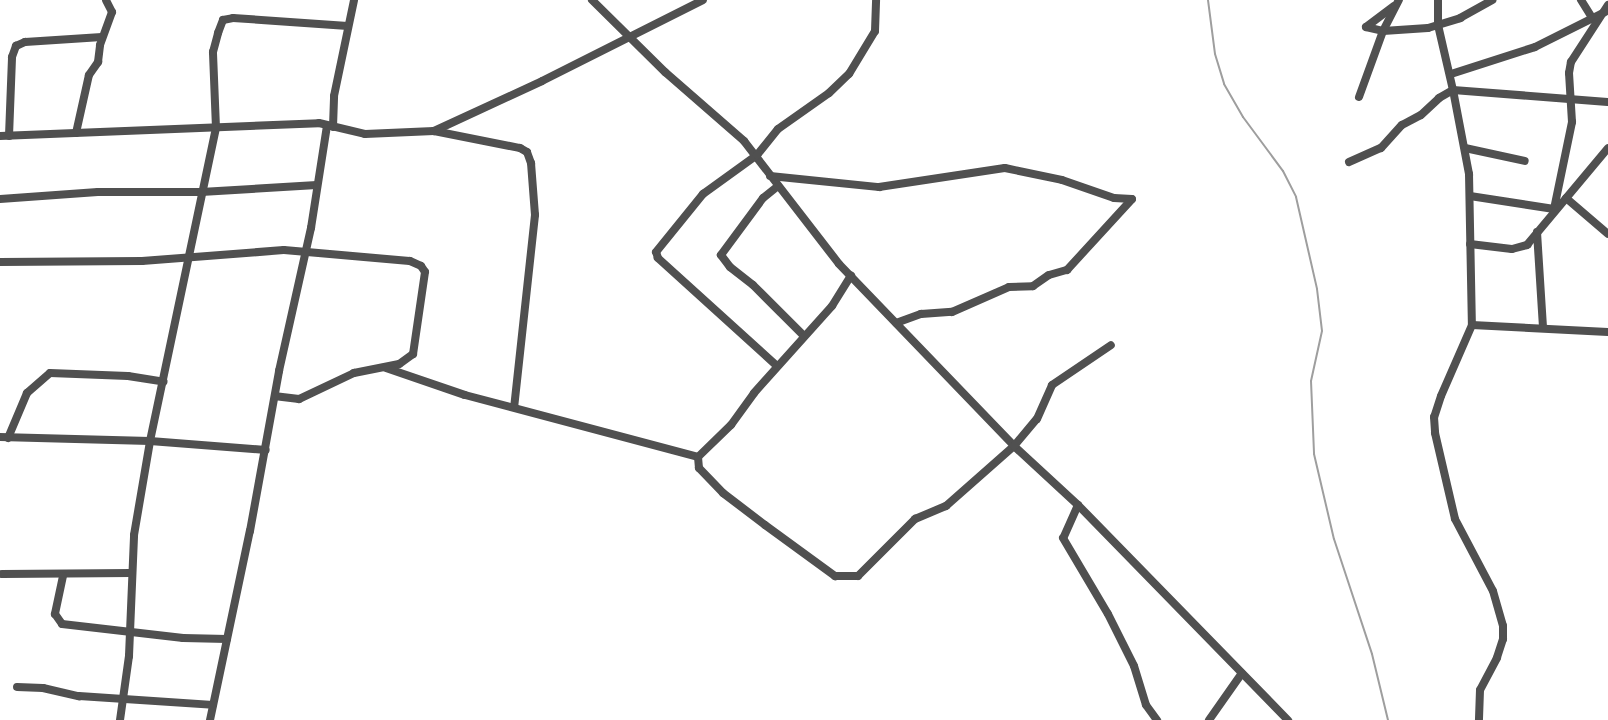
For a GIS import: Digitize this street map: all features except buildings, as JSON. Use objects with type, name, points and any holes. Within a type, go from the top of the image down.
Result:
[{"type":"street","points":[[76,133],[89,75],[98,62],[112,12],[106,0]]},
{"type":"street","points":[[210,720],[266,450],[290,316],[306,251],[327,125],[354,0]]},
{"type":"street","points":[[592,0],[757,155],[778,186],[851,276],[1014,446],[1078,505],[1289,720]]},
{"type":"street","points":[[433,131],[566,69],[703,0]]},
{"type":"street","points":[[777,366],[658,258],[656,252],[703,194],[757,155],[778,129],[829,93],[849,74],[874,34],[876,0]]},
{"type":"street","points":[[1438,0],[1438,25],[1451,74],[1471,196],[1472,325],[1434,417],[1435,433],[1455,519],[1493,591],[1503,626],[1503,639],[1497,658],[1480,690],[1479,720]]},
{"type":"street","points":[[1397,2],[1366,27],[1383,31],[1438,25],[1460,18],[1493,0]]},
{"type":"street","points":[[1581,0],[1591,16]]},
{"type":"street","points":[[1359,97],[1383,31],[1397,2]]},
{"type":"street","points":[[1451,74],[1535,47],[1607,9]]},
{"type":"street","points":[[1553,209],[1570,135],[1571,62],[1607,9]]},
{"type":"street","points":[[120,720],[129,656],[131,573],[150,441],[216,128],[213,52],[223,20],[348,26]]},
{"type":"street","points":[[103,37],[24,41],[16,46],[12,57],[5,136],[327,125],[365,134],[433,131],[520,148],[527,152],[531,163],[535,215],[514,407]]},
{"type":"street","points":[[1349,162],[1381,148],[1402,125],[1422,116],[1438,98],[1453,90],[1608,102]]},
{"type":"street","points":[[327,125],[331,111]]},
{"type":"street","points":[[1465,148],[1525,161]]},
{"type":"street","points":[[1470,244],[1520,248],[1537,232],[1553,209],[1566,198],[1608,148]]},
{"type":"street","points":[[771,176],[879,187],[1005,168],[1062,180],[1114,198],[1132,199],[1067,270],[1049,275],[1033,286],[1009,287],[952,312],[921,313],[896,323]]},
{"type":"street","points":[[787,196],[791,177]]},
{"type":"street","points":[[0,199],[98,192],[201,192],[317,186]]},
{"type":"street","points":[[778,186],[763,198],[721,255],[730,267],[753,285],[804,336]]},
{"type":"street","points":[[1471,196],[1553,209]]},
{"type":"street","points":[[1566,198],[1608,234]]},
{"type":"street","points":[[1537,232],[1543,327]]},
{"type":"street","points":[[0,262],[142,261],[264,250],[306,251],[410,261],[421,266],[425,272],[413,354],[399,364],[354,373],[299,399],[276,396]]},
{"type":"street","points":[[698,457],[732,425],[777,366],[832,306],[851,276]]},
{"type":"street","points":[[1472,325],[1608,332]]},
{"type":"street","points":[[698,457],[699,468],[723,493],[825,569],[846,578],[864,573],[915,519],[946,506],[1014,446],[1037,419],[1052,385],[1111,345]]},
{"type":"street","points":[[386,368],[418,381],[698,457]]},
{"type":"street","points":[[164,382],[128,376],[50,373],[27,393],[4,437],[150,441],[266,450]]},
{"type":"street","points":[[1078,505],[1063,538],[1108,614],[1134,666],[1146,705],[1157,720]]},
{"type":"street","points":[[2,574],[63,576],[131,573]]},
{"type":"street","points":[[63,576],[55,614],[62,624],[91,629],[227,639]]},
{"type":"street","points":[[1209,720],[1242,673]]},
{"type":"street","points":[[17,687],[43,688],[69,695],[213,705]]},
{"type":"waterway","points":[[1208,0],[1215,54],[1224,84],[1243,117],[1283,171],[1296,197],[1317,289],[1322,331],[1311,381],[1314,454],[1334,539],[1372,654],[1388,720]]}]
